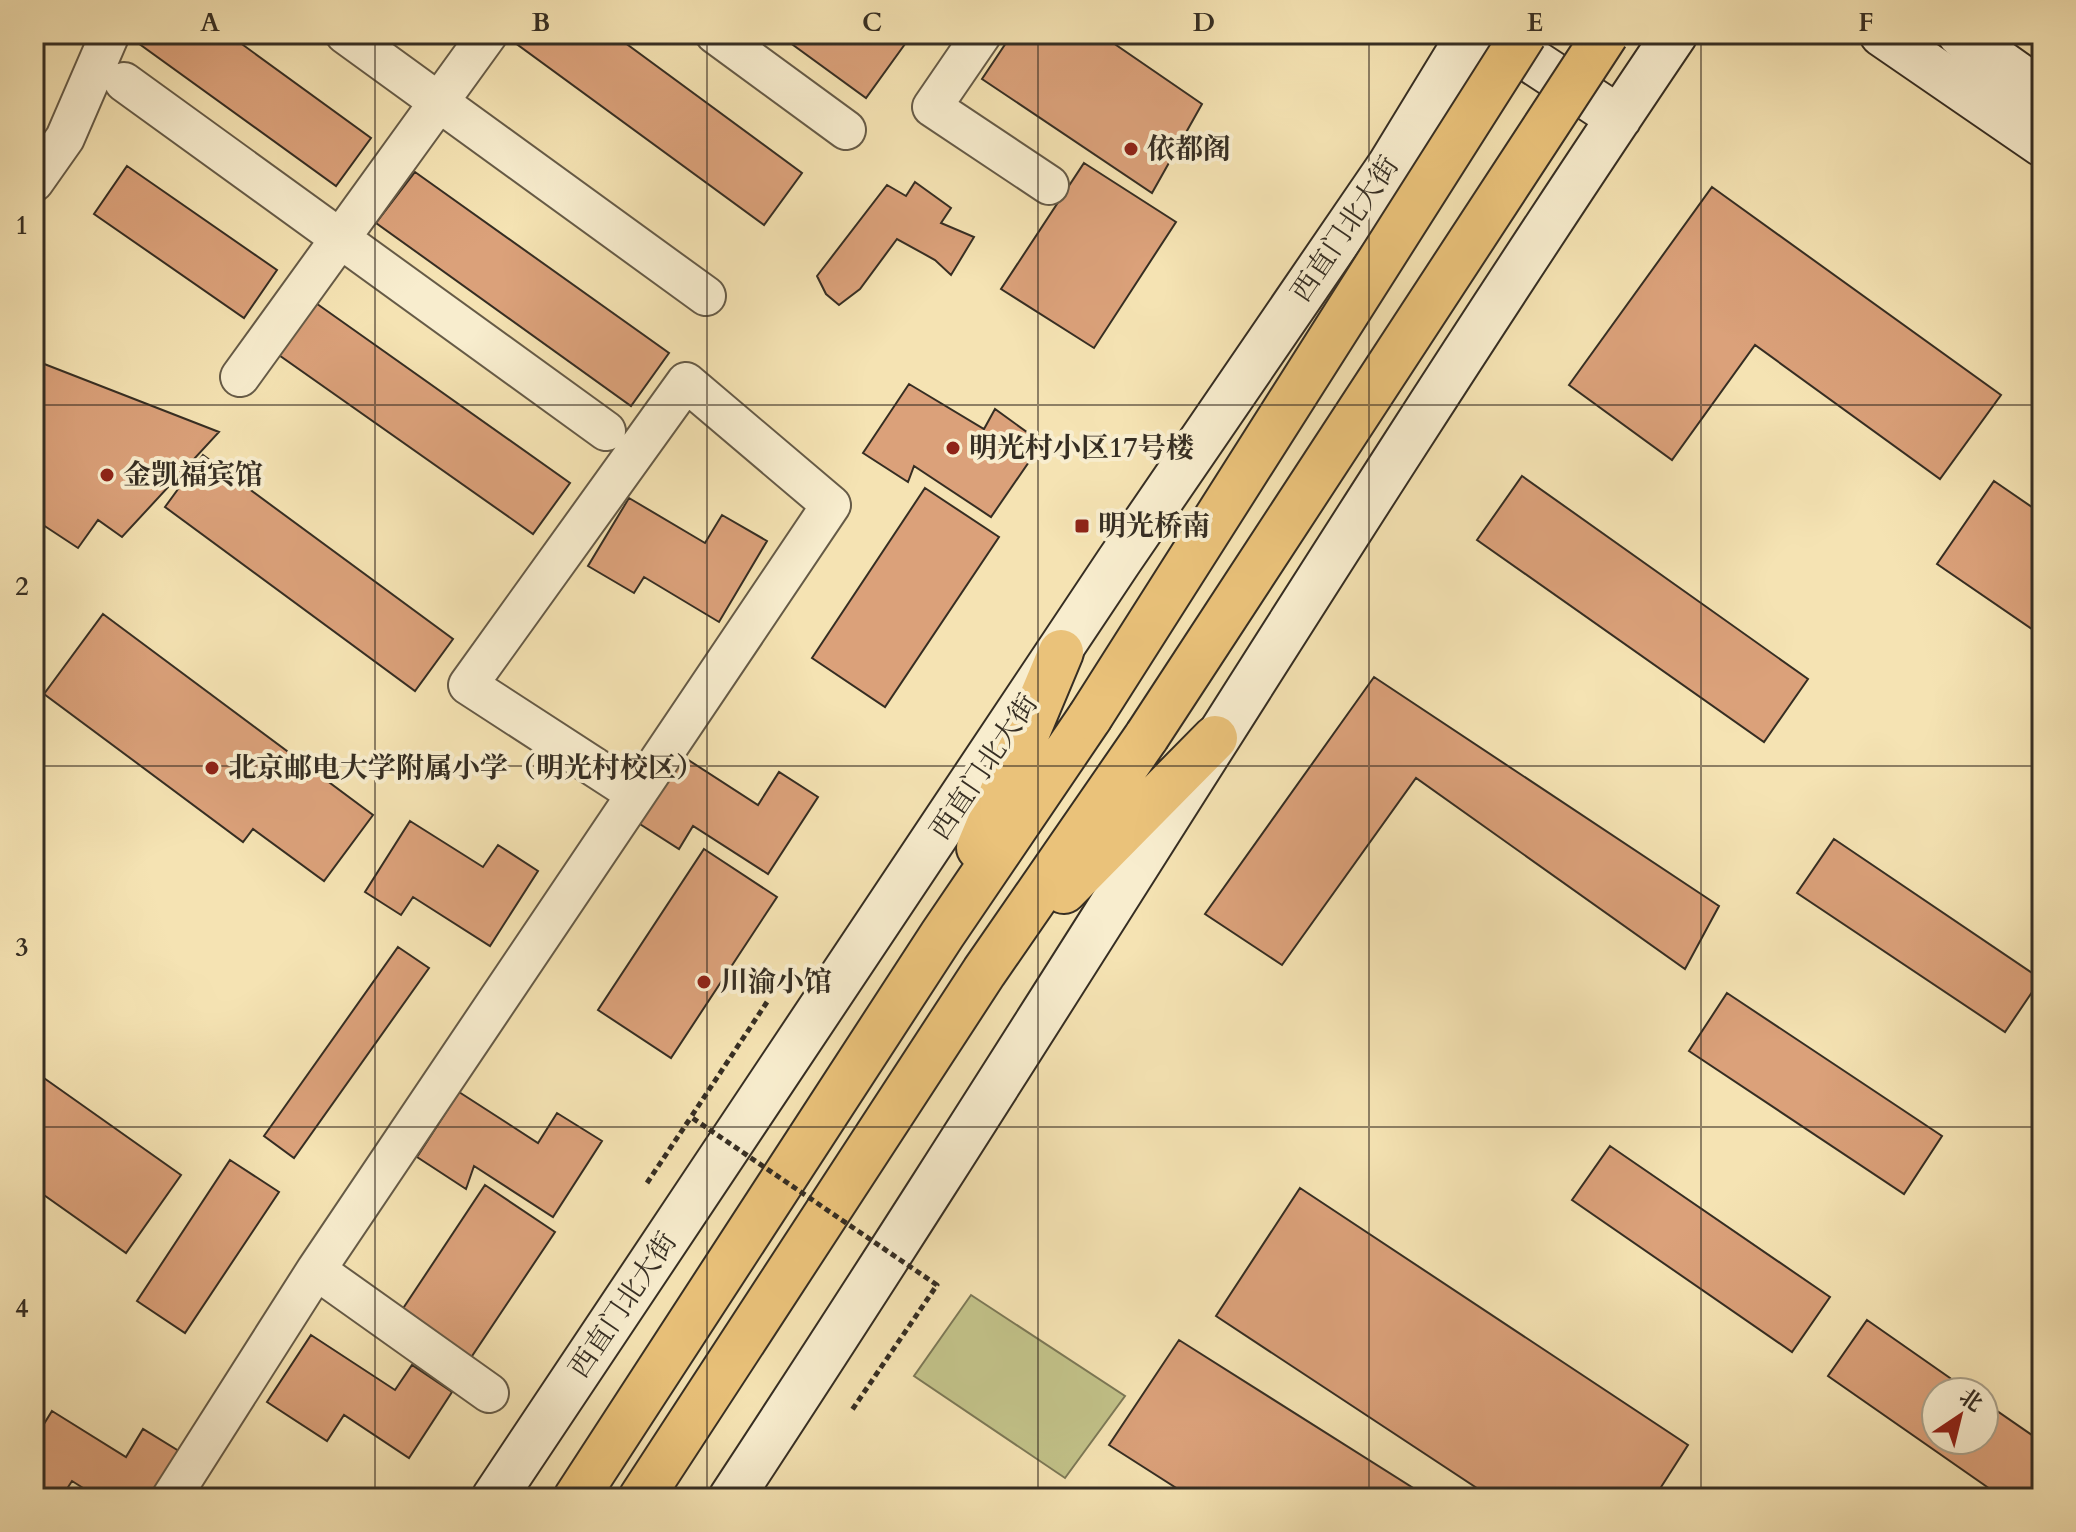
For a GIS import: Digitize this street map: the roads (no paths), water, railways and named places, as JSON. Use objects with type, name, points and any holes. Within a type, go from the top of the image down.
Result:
[{"type":"highway","name":"西直门北大街","points":[[576,1498],[942,935],[1090,717],[1524,34]]},
{"type":"highway","points":[[641,1498],[984,972],[1147,736],[1606,34]]},
{"type":"highway","points":[[942,935],[1061,652]]},
{"type":"highway","points":[[984,972],[1215,738]]},
{"type":"street","points":[[34,182],[65,138],[110,34]]},
{"type":"street","points":[[345,34],[706,296]]},
{"type":"street","points":[[240,377],[488,34]]},
{"type":"street","points":[[715,34],[846,130]]},
{"type":"street","points":[[982,34],[932,107],[1049,185]]},
{"type":"street","name":"西直门北大街","points":[[494,1498],[1390,165],[1470,34]]},
{"type":"street","points":[[1491,34],[1619,118]]},
{"type":"street","points":[[731,1498],[920,1210],[1215,738],[1675,34]]},
{"type":"street","points":[[1882,34],[2042,144]]},
{"type":"street","points":[[1960,34],[2042,92]]},
{"type":"street","points":[[124,82],[606,431]]},
{"type":"street","points":[[171,1498],[316,1270],[831,505],[686,382],[468,685],[636,794]]},
{"type":"street","points":[[316,1270],[489,1393]]},
{"type":"place","name":"依都阁","points":[[1131,149]]},
{"type":"place","name":"明光村小区17号楼","points":[[953,448]]},
{"type":"place","name":"金凯福宾馆","points":[[107,475]]},
{"type":"place","name":"明光桥南","points":[[1082,526]]},
{"type":"place","name":"北京邮电大学附属小学（明光村校区）","points":[[212,768]]},
{"type":"place","name":"川渝小馆","points":[[704,982]]}]
